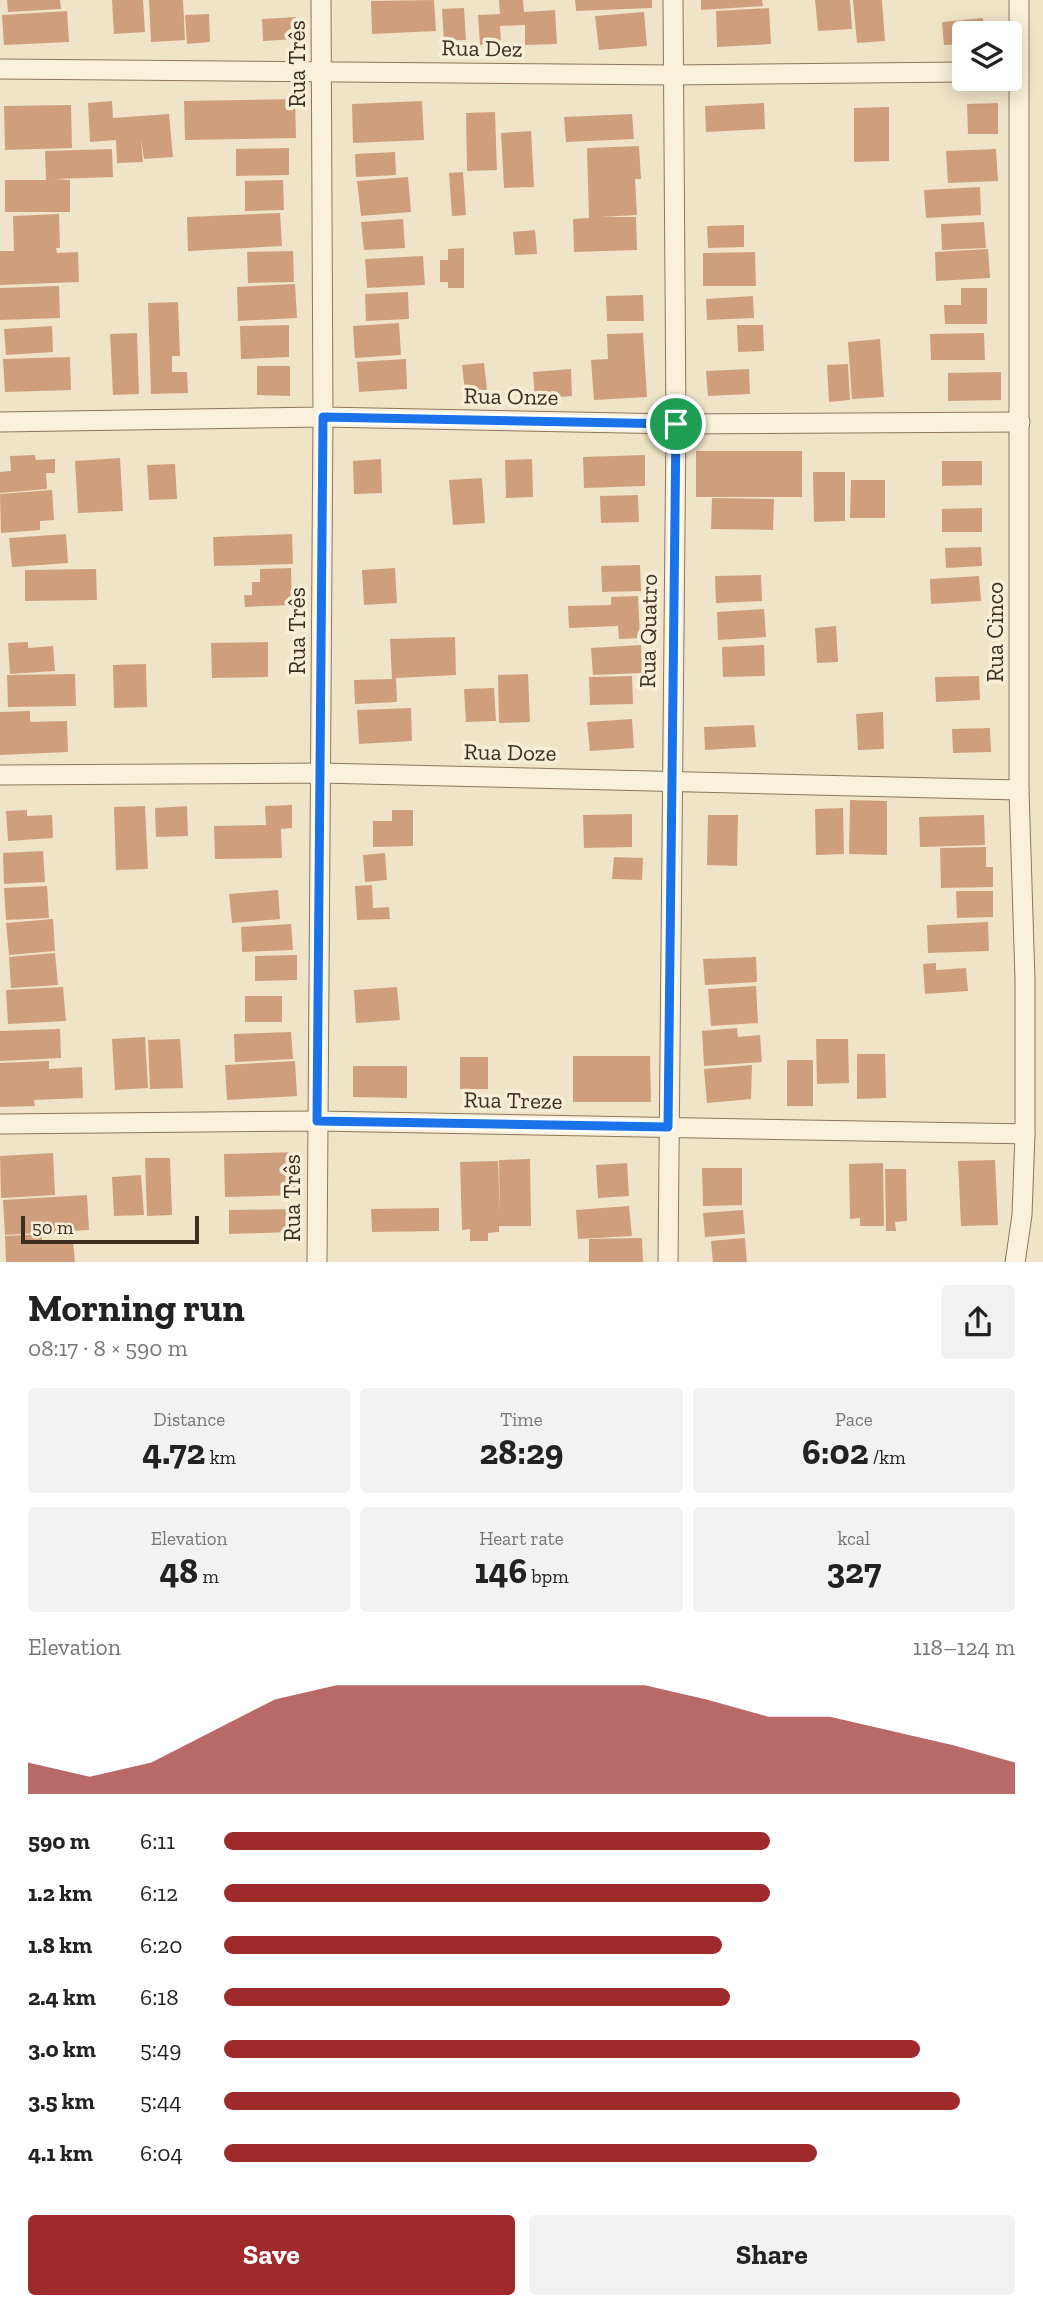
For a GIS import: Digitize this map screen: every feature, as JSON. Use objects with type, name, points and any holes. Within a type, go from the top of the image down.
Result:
[{"type":"street","name":"Rua Três","points":[[317,1262],[323,417],[321,0]]},
{"type":"street","name":"Rua Quatro","points":[[668,1262],[670,780],[676,424],[673,0]]},
{"type":"street","name":"Rua Cinco","points":[[1017,21],[1018,0]]},
{"type":"street","name":"Rua Dez","points":[[0,69],[673,75],[952,72]]},
{"type":"street","name":"Rua Cinco","points":[[1014,91],[1020,422],[1019,790],[1025,980],[1025,1134],[1022,1215],[1014,1262]]},
{"type":"street","name":"Rua Onze","points":[[0,422],[323,417],[676,424],[1020,422]]},
{"type":"street","name":"Rua Doze","points":[[0,775],[320,773],[1019,790]]},
{"type":"street","name":"Rua Treze","points":[[0,1124],[317,1121],[1025,1134]]},
{"type":"building","points":[[7,0],[60,0],[61,9],[8,12]]},
{"type":"building","points":[[112,0],[143,0],[145,32],[114,34]]},
{"type":"building","points":[[149,0],[183,0],[185,40],[151,42]]},
{"type":"building","points":[[434,0],[436,31],[372,34],[371,1]]},
{"type":"building","points":[[499,0],[523,0],[524,12],[555,10],[557,44],[525,45],[525,25],[500,26],[501,44],[480,45],[478,15],[500,14]]},
{"type":"building","points":[[575,0],[652,0],[652,8],[576,11]]},
{"type":"building","points":[[701,0],[762,0],[763,6],[701,10]]},
{"type":"building","points":[[815,0],[850,0],[852,29],[818,31]]},
{"type":"building","points":[[853,0],[882,0],[885,41],[857,43]]},
{"type":"building","points":[[464,8],[466,40],[444,41],[442,9]]},
{"type":"building","points":[[769,8],[771,44],[717,47],[716,11]]},
{"type":"building","points":[[67,11],[69,42],[4,45],[2,15]]},
{"type":"building","points":[[644,12],[647,46],[599,50],[595,16]]},
{"type":"building","points":[[209,14],[210,42],[187,44],[185,15]]},
{"type":"building","points":[[296,17],[297,39],[263,41],[262,19]]},
{"type":"building","points":[[983,18],[983,21],[952,21]]},
{"type":"building","points":[[952,21],[952,45],[944,45],[942,22]]},
{"type":"building","points":[[295,99],[296,138],[185,140],[184,101]]},
{"type":"building","points":[[112,101],[113,118],[169,114],[173,157],[144,159],[141,139],[143,162],[117,163],[116,140],[90,142],[88,103]]},
{"type":"building","points":[[422,101],[424,140],[353,143],[352,104]]},
{"type":"building","points":[[764,103],[765,129],[706,132],[705,106]]},
{"type":"building","points":[[998,103],[998,134],[968,134],[967,104]]},
{"type":"building","points":[[71,105],[72,148],[5,150],[4,106]]},
{"type":"building","points":[[889,107],[889,161],[854,162],[854,108]]},
{"type":"building","points":[[495,112],[497,170],[467,171],[466,113]]},
{"type":"building","points":[[632,114],[634,139],[566,142],[564,117]]},
{"type":"building","points":[[531,131],[534,187],[504,188],[501,133]]},
{"type":"building","points":[[639,146],[641,179],[635,179],[637,215],[600,217],[636,217],[637,250],[574,252],[573,219],[589,218],[587,148]]},
{"type":"building","points":[[289,148],[289,175],[236,176],[236,149]]},
{"type":"building","points":[[112,149],[113,177],[54,179],[70,180],[70,212],[5,212],[5,180],[46,180],[45,151]]},
{"type":"building","points":[[996,149],[998,181],[948,183],[946,151]]},
{"type":"building","points":[[395,152],[396,175],[356,177],[355,154]]},
{"type":"building","points":[[463,172],[466,215],[452,216],[449,173]]},
{"type":"building","points":[[408,177],[411,212],[361,216],[357,181]]},
{"type":"building","points":[[283,180],[284,210],[245,211],[245,181]]},
{"type":"building","points":[[980,187],[981,215],[926,218],[924,190]]},
{"type":"building","points":[[280,213],[282,246],[188,251],[187,217]]},
{"type":"building","points":[[59,214],[60,248],[56,248],[57,253],[78,252],[79,282],[0,285],[0,251],[14,251],[13,216]]},
{"type":"building","points":[[403,219],[405,248],[364,250],[361,222]]},
{"type":"building","points":[[984,222],[986,248],[942,250],[941,224]]},
{"type":"building","points":[[744,225],[744,247],[708,248],[707,226]]},
{"type":"building","points":[[535,230],[537,254],[515,255],[513,232]]},
{"type":"building","points":[[464,248],[464,288],[448,288],[448,282],[440,282],[440,260],[448,260],[448,249]]},
{"type":"building","points":[[988,249],[990,278],[936,281],[935,252]]},
{"type":"building","points":[[293,251],[294,282],[248,283],[247,252]]},
{"type":"building","points":[[755,252],[756,286],[703,286],[703,253]]},
{"type":"building","points":[[423,256],[425,285],[367,288],[365,259]]},
{"type":"building","points":[[295,284],[297,318],[238,321],[237,287]]},
{"type":"building","points":[[59,286],[60,318],[0,320],[0,288]]},
{"type":"building","points":[[961,288],[987,288],[987,324],[945,324],[944,305],[961,305]]},
{"type":"building","points":[[408,292],[409,319],[366,321],[365,294]]},
{"type":"building","points":[[643,295],[644,321],[607,321],[606,296]]},
{"type":"building","points":[[753,296],[754,318],[707,320],[706,299]]},
{"type":"building","points":[[178,302],[180,356],[172,356],[172,372],[187,372],[188,393],[151,394],[148,303]]},
{"type":"building","points":[[399,323],[401,355],[355,358],[353,326]]},
{"type":"building","points":[[289,325],[289,357],[241,359],[240,326]]},
{"type":"building","points":[[737,325],[763,325],[764,351],[738,352]]},
{"type":"building","points":[[52,326],[53,352],[6,355],[4,329]]},
{"type":"building","points":[[137,333],[139,394],[113,395],[110,334]]},
{"type":"building","points":[[643,333],[647,397],[594,400],[591,360],[608,359],[607,334]]},
{"type":"building","points":[[984,333],[985,360],[931,360],[930,334]]},
{"type":"building","points":[[880,339],[884,397],[852,399],[848,342]]},
{"type":"building","points":[[70,357],[71,390],[5,392],[3,359]]},
{"type":"building","points":[[406,359],[407,389],[359,392],[357,362]]},
{"type":"building","points":[[484,363],[487,390],[465,392],[462,365]]},
{"type":"building","points":[[848,364],[850,400],[829,402],[827,365]]},
{"type":"building","points":[[257,366],[290,366],[290,396],[257,395]]},
{"type":"building","points":[[571,369],[572,396],[535,399],[533,372]]},
{"type":"building","points":[[749,369],[750,394],[708,396],[706,371]]},
{"type":"building","points":[[1001,372],[1001,400],[948,401],[948,373]]},
{"type":"building","points":[[696,451],[802,451],[802,497],[696,497]]},
{"type":"building","points":[[35,455],[36,460],[55,459],[55,473],[46,473],[47,489],[0,493],[0,472],[11,471],[10,456]]},
{"type":"building","points":[[645,455],[645,486],[584,488],[583,457]]},
{"type":"building","points":[[120,458],[123,511],[78,513],[75,461]]},
{"type":"building","points":[[381,459],[382,493],[354,494],[353,461]]},
{"type":"building","points":[[532,459],[533,497],[506,498],[505,460]]},
{"type":"building","points":[[942,461],[982,461],[982,485],[942,486]]},
{"type":"building","points":[[175,464],[177,499],[149,500],[147,465]]},
{"type":"building","points":[[813,472],[845,472],[845,521],[814,522]]},
{"type":"building","points":[[482,478],[485,523],[453,525],[449,480]]},
{"type":"building","points":[[851,480],[885,480],[885,518],[850,518]]},
{"type":"building","points":[[52,490],[54,520],[40,521],[40,530],[1,533],[0,494]]},
{"type":"building","points":[[638,495],[639,522],[601,523],[600,496]]},
{"type":"building","points":[[712,498],[774,499],[773,530],[711,529]]},
{"type":"building","points":[[982,508],[982,532],[942,532],[942,509]]},
{"type":"building","points":[[66,534],[68,563],[12,567],[9,538]]},
{"type":"building","points":[[292,534],[293,564],[214,566],[213,537]]},
{"type":"building","points":[[981,547],[982,566],[946,568],[945,548]]},
{"type":"building","points":[[640,565],[641,591],[602,592],[601,566]]},
{"type":"building","points":[[291,568],[292,605],[245,607],[244,595],[252,595],[252,582],[260,582],[260,569]]},
{"type":"building","points":[[395,568],[397,603],[364,605],[362,570]]},
{"type":"building","points":[[96,569],[97,600],[25,601],[25,570]]},
{"type":"building","points":[[761,575],[762,601],[716,603],[715,576]]},
{"type":"building","points":[[979,576],[981,601],[931,604],[930,579]]},
{"type":"building","points":[[638,596],[640,638],[619,639],[618,626],[569,628],[568,606],[611,605],[611,597]]},
{"type":"building","points":[[764,609],[766,637],[718,640],[717,612]]},
{"type":"building","points":[[836,626],[838,662],[817,663],[815,628]]},
{"type":"building","points":[[455,637],[456,675],[396,678],[397,702],[355,704],[354,680],[392,679],[390,639]]},
{"type":"building","points":[[28,642],[28,648],[53,646],[55,671],[10,674],[8,643]]},
{"type":"building","points":[[268,642],[268,677],[212,678],[211,643]]},
{"type":"building","points":[[641,645],[642,673],[593,675],[591,648]]},
{"type":"building","points":[[764,645],[765,676],[723,677],[722,647]]},
{"type":"building","points":[[146,664],[147,707],[114,708],[113,665]]},
{"type":"building","points":[[75,674],[76,706],[8,707],[7,675]]},
{"type":"building","points":[[528,674],[530,722],[499,723],[498,675]]},
{"type":"building","points":[[632,676],[633,704],[590,705],[589,677]]},
{"type":"building","points":[[979,676],[980,700],[936,702],[935,677]]},
{"type":"building","points":[[494,688],[496,721],[466,722],[464,689]]},
{"type":"building","points":[[411,708],[412,741],[359,744],[357,710]]},
{"type":"building","points":[[30,711],[30,722],[67,721],[68,752],[0,755],[0,712]]},
{"type":"building","points":[[883,712],[884,749],[858,750],[856,714]]},
{"type":"building","points":[[632,719],[634,748],[590,751],[587,722]]},
{"type":"building","points":[[754,725],[756,747],[705,750],[704,727]]},
{"type":"building","points":[[990,728],[991,752],[953,753],[952,729]]},
{"type":"building","points":[[850,800],[887,801],[887,855],[849,854]]},
{"type":"building","points":[[292,805],[292,828],[281,829],[282,858],[215,859],[214,826],[266,825],[265,806]]},
{"type":"building","points":[[145,806],[148,869],[116,870],[114,807]]},
{"type":"building","points":[[187,806],[188,836],[156,837],[155,808]]},
{"type":"building","points":[[843,808],[844,854],[816,855],[815,809]]},
{"type":"building","points":[[27,810],[27,816],[52,815],[53,838],[8,841],[6,811]]},
{"type":"building","points":[[392,810],[413,810],[413,846],[373,847],[373,821],[392,821]]},
{"type":"building","points":[[632,814],[632,847],[584,848],[583,815]]},
{"type":"building","points":[[708,815],[738,815],[737,866],[707,865]]},
{"type":"building","points":[[984,815],[985,845],[920,847],[919,817]]},
{"type":"building","points":[[986,847],[986,867],[993,867],[993,887],[941,888],[940,848]]},
{"type":"building","points":[[43,851],[45,882],[4,884],[3,853]]},
{"type":"building","points":[[385,853],[387,880],[365,882],[363,855]]},
{"type":"building","points":[[614,857],[643,858],[642,880],[612,879]]},
{"type":"building","points":[[372,885],[373,908],[389,907],[390,919],[357,920],[355,886]]},
{"type":"building","points":[[47,886],[49,918],[6,920],[4,888]]},
{"type":"building","points":[[278,890],[280,919],[232,923],[229,894]]},
{"type":"building","points":[[956,891],[993,891],[993,917],[957,918]]},
{"type":"building","points":[[53,919],[55,951],[9,955],[6,923]]},
{"type":"building","points":[[988,922],[989,951],[928,953],[927,925]]},
{"type":"building","points":[[291,924],[293,950],[242,952],[241,927]]},
{"type":"building","points":[[55,953],[58,985],[11,988],[9,957]]},
{"type":"building","points":[[297,955],[297,980],[255,981],[255,956]]},
{"type":"building","points":[[756,957],[757,982],[705,985],[703,959]]},
{"type":"building","points":[[936,963],[936,970],[966,968],[968,991],[925,994],[923,964]]},
{"type":"building","points":[[756,986],[758,1023],[711,1026],[708,989]]},
{"type":"building","points":[[63,987],[66,1021],[8,1024],[6,990]]},
{"type":"building","points":[[397,987],[400,1020],[356,1023],[354,990]]},
{"type":"building","points":[[245,996],[282,996],[282,1022],[245,1022]]},
{"type":"building","points":[[737,1028],[738,1037],[760,1035],[762,1062],[704,1066],[702,1031]]},
{"type":"building","points":[[60,1029],[61,1058],[0,1061],[0,1031]]},
{"type":"building","points":[[291,1032],[293,1059],[235,1062],[234,1034]]},
{"type":"building","points":[[145,1037],[148,1088],[115,1090],[112,1039]]},
{"type":"building","points":[[180,1039],[183,1088],[150,1089],[148,1040]]},
{"type":"building","points":[[816,1039],[848,1039],[849,1083],[817,1084]]},
{"type":"building","points":[[857,1054],[885,1054],[886,1098],[857,1099]]},
{"type":"building","points":[[573,1056],[650,1056],[651,1102],[573,1102]]},
{"type":"building","points":[[460,1057],[488,1057],[488,1089],[460,1089]]},
{"type":"building","points":[[787,1060],[813,1060],[813,1106],[787,1106]]},
{"type":"building","points":[[49,1061],[49,1069],[82,1067],[83,1098],[34,1100],[35,1106],[0,1107],[0,1063]]},
{"type":"building","points":[[295,1061],[297,1096],[227,1100],[225,1065]]},
{"type":"building","points":[[752,1065],[751,1099],[707,1103],[704,1069]]},
{"type":"building","points":[[353,1066],[407,1066],[407,1098],[353,1097]]},
{"type":"building","points":[[299,1152],[299,1195],[225,1197],[224,1154]]},
{"type":"building","points":[[53,1153],[55,1195],[1,1198],[0,1156]]},
{"type":"building","points":[[145,1158],[170,1158],[172,1215],[147,1216]]},
{"type":"building","points":[[530,1159],[531,1226],[499,1226],[499,1232],[488,1233],[488,1241],[470,1241],[470,1229],[462,1230],[460,1162],[498,1161],[500,1212],[499,1160]]},
{"type":"building","points":[[995,1160],[998,1225],[961,1226],[958,1161]]},
{"type":"building","points":[[627,1163],[629,1196],[598,1198],[596,1165]]},
{"type":"building","points":[[883,1163],[884,1226],[860,1226],[860,1218],[850,1219],[849,1164]]},
{"type":"building","points":[[702,1168],[742,1168],[742,1205],[703,1206]]},
{"type":"building","points":[[885,1169],[906,1169],[907,1221],[895,1222],[896,1231],[886,1231]]},
{"type":"building","points":[[141,1175],[144,1215],[114,1216],[112,1177]]},
{"type":"building","points":[[87,1195],[89,1230],[5,1235],[3,1200]]},
{"type":"building","points":[[629,1206],[632,1236],[578,1239],[576,1210]]},
{"type":"building","points":[[439,1208],[439,1231],[372,1232],[371,1209]]},
{"type":"building","points":[[296,1209],[296,1232],[229,1234],[229,1210]]},
{"type":"building","points":[[743,1210],[745,1234],[705,1237],[703,1213]]},
{"type":"building","points":[[42,1234],[42,1241],[73,1240],[75,1262],[6,1262],[5,1236]]},
{"type":"building","points":[[642,1238],[643,1262],[589,1262],[589,1239]]},
{"type":"building","points":[[745,1238],[747,1262],[713,1262],[711,1241]]},
{"type":"route","points":[[323,417],[676,424],[668,1127],[317,1121],[323,417]]}]
